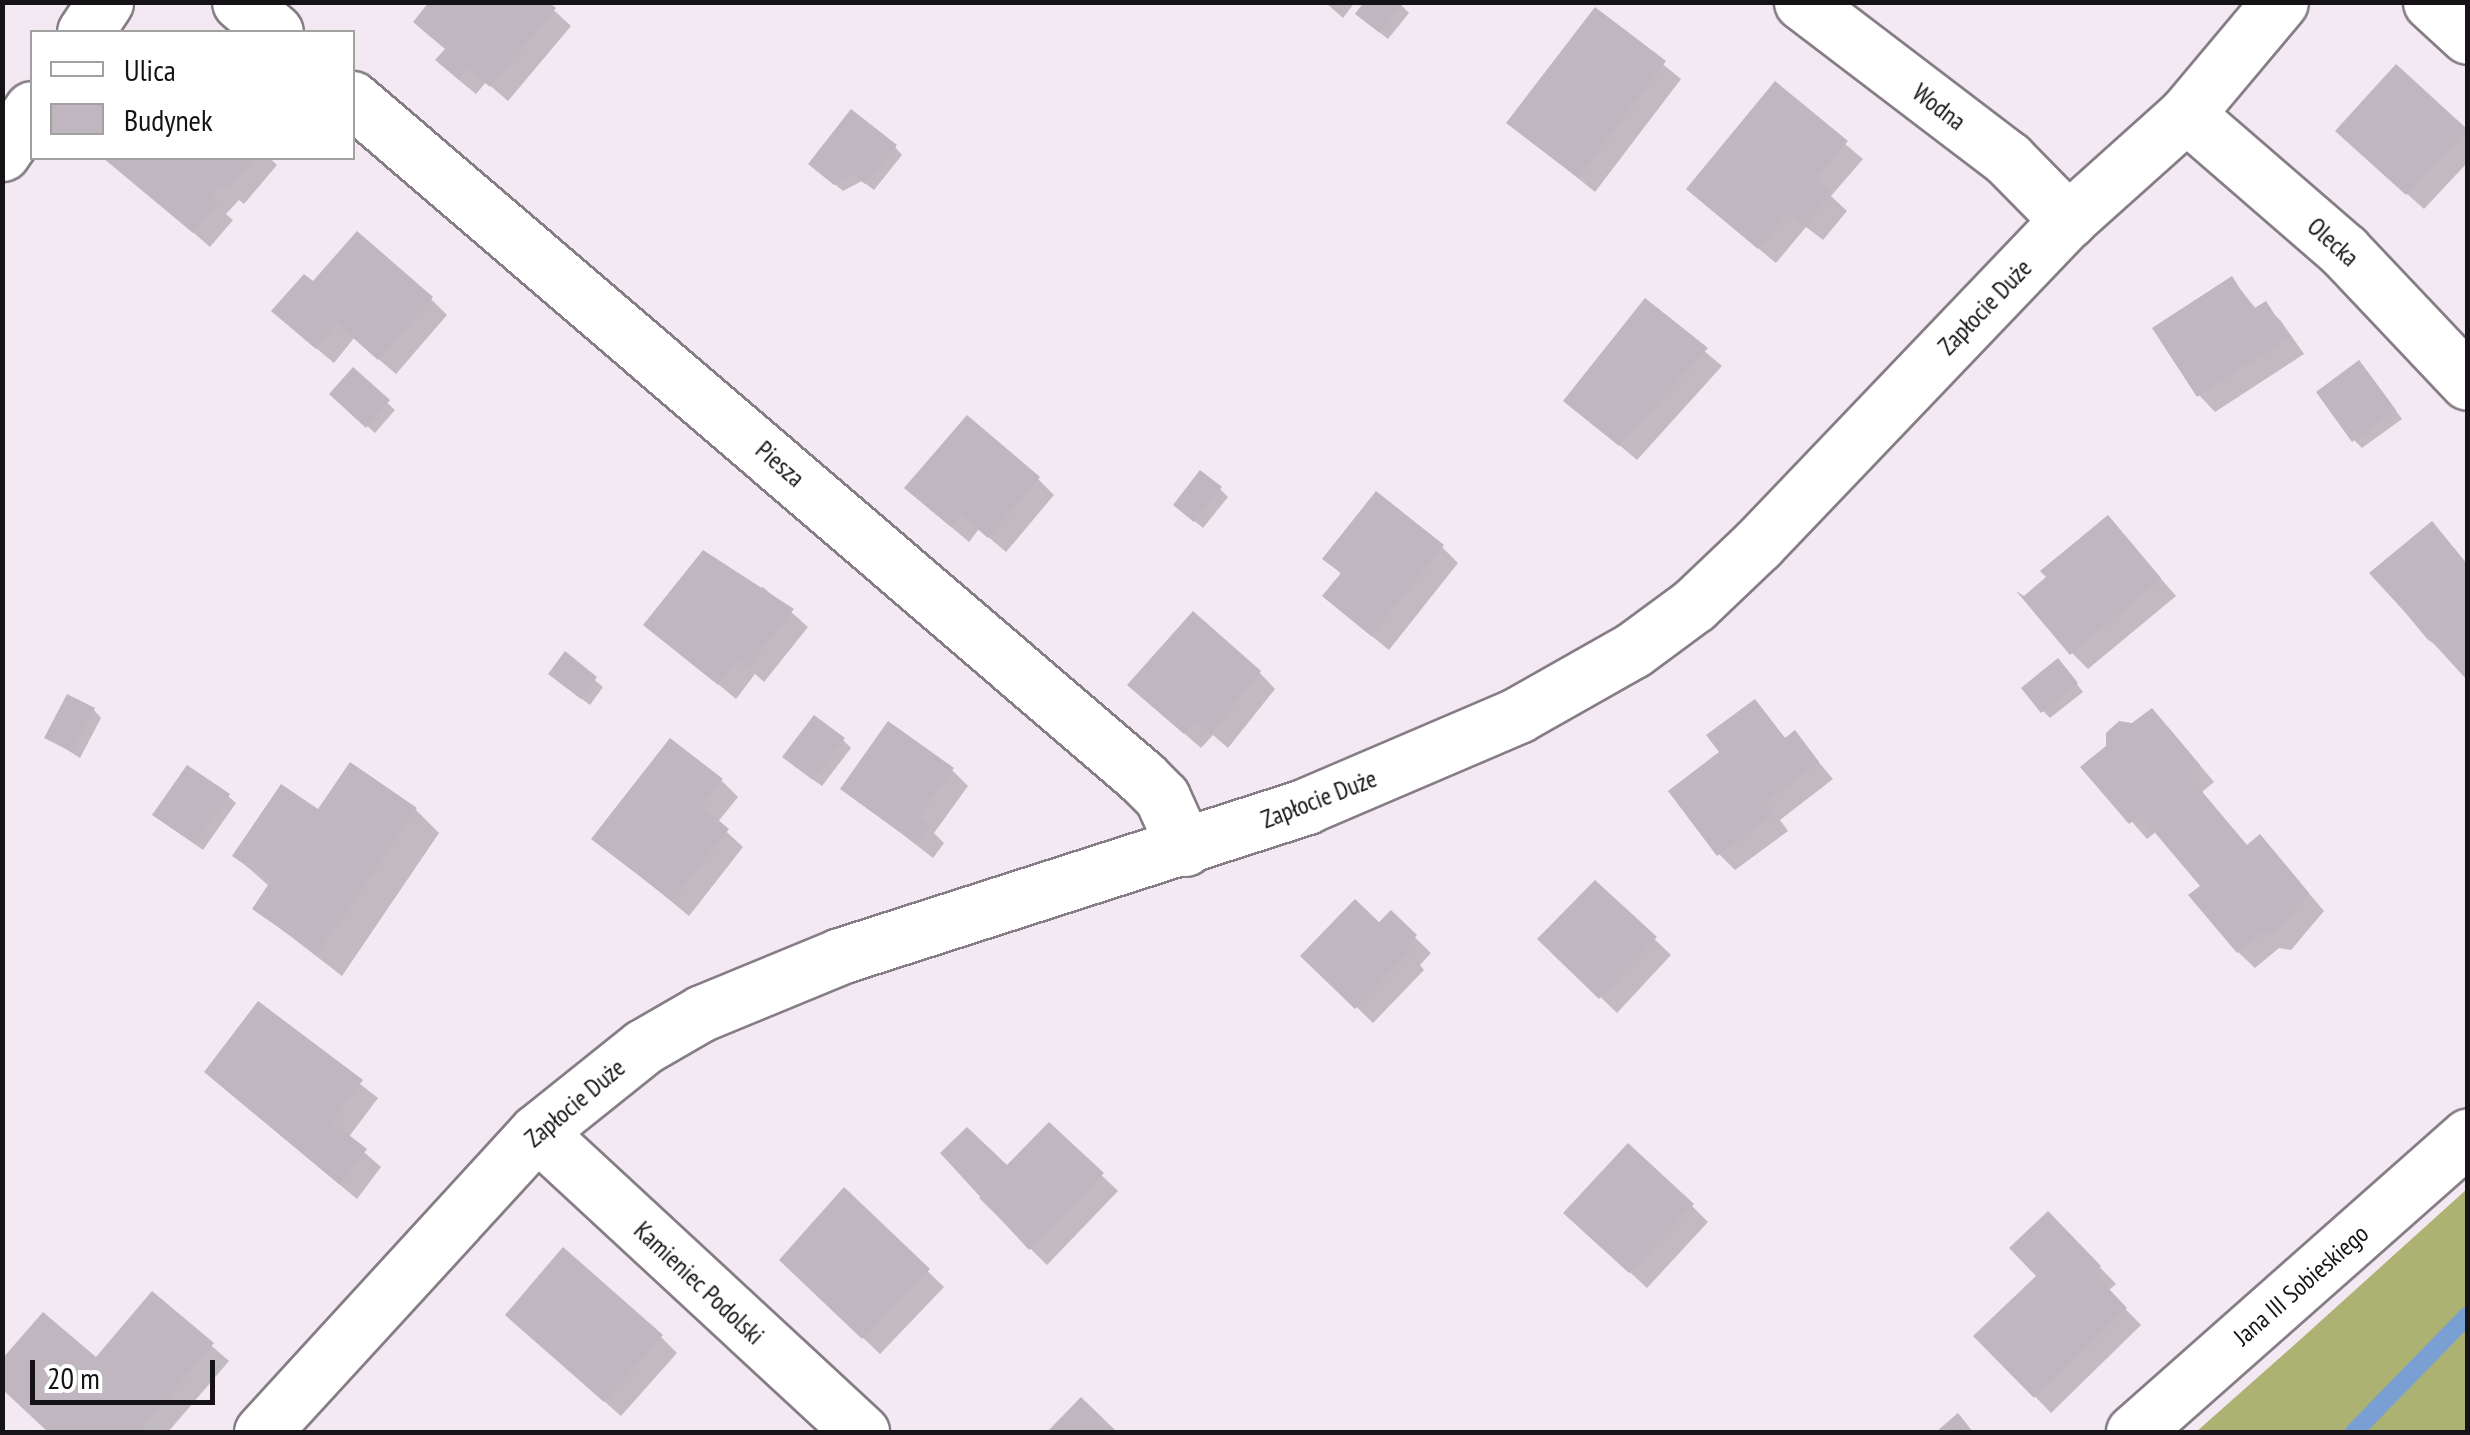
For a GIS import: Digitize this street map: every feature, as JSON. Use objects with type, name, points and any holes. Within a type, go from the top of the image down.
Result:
[{"type":"street","points":[[86,30],[105,2]]},
{"type":"street","points":[[240,2],[273,30]]},
{"type":"street","name":"Wodna","points":[[1802,2],[2008,159],[2068,220]]},
{"type":"street","name":"Zapłocie Duże","points":[[262,1432],[537,1132],[643,1047],[770,982],[1184,848],[1427,758],[1568,690],[1633,650],[1694,605],[1758,544],[2068,220],[2186,114],[2280,2]]},
{"type":"street","points":[[2431,2],[2468,36]]},
{"type":"street","name":"Piesza","points":[[355,101],[1143,778],[1162,797],[1184,848]]},
{"type":"street","points":[[2,153],[30,112]]},
{"type":"street","name":"Olecka","points":[[2186,114],[2344,251],[2468,382]]},
{"type":"street","name":"Kamieniec Podolski","points":[[537,1132],[861,1432]]},
{"type":"street","name":"Jana III Sobieskiego","points":[[2134,1432],[2468,1137]]},
{"type":"green space","points":[[2467,1189],[2467,1432],[2196,1432],[2302,1338]]},
{"type":"building","points":[[429,2],[549,2],[556,8],[490,87],[468,68],[459,80],[435,60],[445,49],[413,22]]},
{"type":"building","points":[[1364,2],[1404,2],[1380,33],[1355,14]]},
{"type":"building","points":[[1595,7],[1666,61],[1578,178],[1506,123]]},
{"type":"building","points":[[2396,64],[2467,129],[2406,195],[2335,131]]},
{"type":"building","points":[[1775,81],[1848,141],[1816,179],[1832,193],[1805,225],[1789,213],[1758,249],[1686,189]]},
{"type":"building","points":[[851,109],[897,145],[865,184],[852,174],[834,185],[808,164]]},
{"type":"building","points":[[105,160],[252,160],[227,190],[221,185],[211,197],[218,202],[193,233]]},
{"type":"building","points":[[357,231],[433,297],[378,360],[336,323],[316,349],[271,311],[304,274],[313,281]]},
{"type":"building","points":[[2232,276],[2253,309],[2266,301],[2289,337],[2197,397],[2152,328]]},
{"type":"building","points":[[1645,298],[1708,348],[1619,446],[1563,401]]},
{"type":"building","points":[[2359,360],[2396,410],[2352,442],[2316,392]]},
{"type":"building","points":[[353,367],[390,400],[366,428],[329,394]]},
{"type":"building","points":[[967,415],[1040,477],[988,538],[961,515],[951,527],[904,488]]},
{"type":"building","points":[[1200,470],[1222,487],[1194,522],[1173,505]]},
{"type":"building","points":[[1376,491],[1444,545],[1371,636],[1322,596],[1341,573],[1322,559]]},
{"type":"building","points":[[2108,515],[2161,578],[2070,655],[2016,591],[2024,596],[2046,577],[2040,571]]},
{"type":"building","points":[[2432,521],[2468,565],[2468,681],[2369,573]]},
{"type":"building","points":[[703,550],[794,609],[747,668],[737,660],[718,685],[643,625]]},
{"type":"building","points":[[1193,611],[1261,671],[1211,734],[1195,721],[1184,734],[1127,685]]},
{"type":"building","points":[[565,651],[597,677],[581,699],[548,674]]},
{"type":"building","points":[[2058,658],[2078,683],[2041,713],[2021,688]]},
{"type":"building","points":[[67,694],[95,708],[72,752],[44,738]]},
{"type":"building","points":[[1755,699],[1785,738],[1795,730],[1819,762],[1766,802],[1774,814],[1717,856],[1668,791],[1719,752],[1706,735]]},
{"type":"building","points":[[2152,708],[2200,765],[2188,775],[2247,845],[2260,834],[2309,893],[2274,935],[2262,933],[2237,953],[2188,895],[2200,886],[2140,815],[2129,824],[2080,767],[2106,746],[2106,733],[2119,721],[2132,723]]},
{"type":"building","points":[[814,715],[845,738],[813,780],[782,757]]},
{"type":"building","points":[[888,721],[954,768],[919,816],[930,825],[916,844],[840,789]]},
{"type":"building","points":[[670,738],[723,779],[701,806],[729,829],[672,901],[591,839]]},
{"type":"building","points":[[350,762],[417,808],[317,954],[252,909],[270,882],[232,856],[281,784],[318,809]]},
{"type":"building","points":[[187,765],[230,794],[195,844],[152,815]]},
{"type":"building","points":[[1595,880],[1657,937],[1599,999],[1537,939]]},
{"type":"building","points":[[1355,899],[1379,922],[1391,910],[1417,935],[1405,948],[1410,952],[1355,1009],[1300,956]]},
{"type":"building","points":[[258,1001],[363,1080],[332,1122],[367,1149],[340,1185],[204,1072]]},
{"type":"building","points":[[1049,1122],[1104,1173],[1029,1250],[940,1153],[967,1127],[1007,1165]]},
{"type":"building","points":[[1628,1143],[1694,1204],[1629,1273],[1563,1213]]},
{"type":"building","points":[[844,1187],[930,1269],[862,1339],[779,1260]]},
{"type":"building","points":[[2048,1211],[2101,1266],[2094,1273],[2127,1308],[2034,1398],[1973,1336],[2036,1276],[2009,1248]]},
{"type":"building","points":[[563,1247],[663,1335],[604,1402],[505,1315]]},
{"type":"building","points":[[152,1291],[214,1343],[138,1432],[48,1432],[2,1389],[2,1359],[43,1312],[96,1357]]},
{"type":"building","points":[[1081,1397],[1117,1432],[1047,1432]]},
{"type":"building","points":[[1958,1413],[1973,1432],[1936,1432]]},
{"type":"waterway","points":[[2354,1432],[2468,1315]]}]
